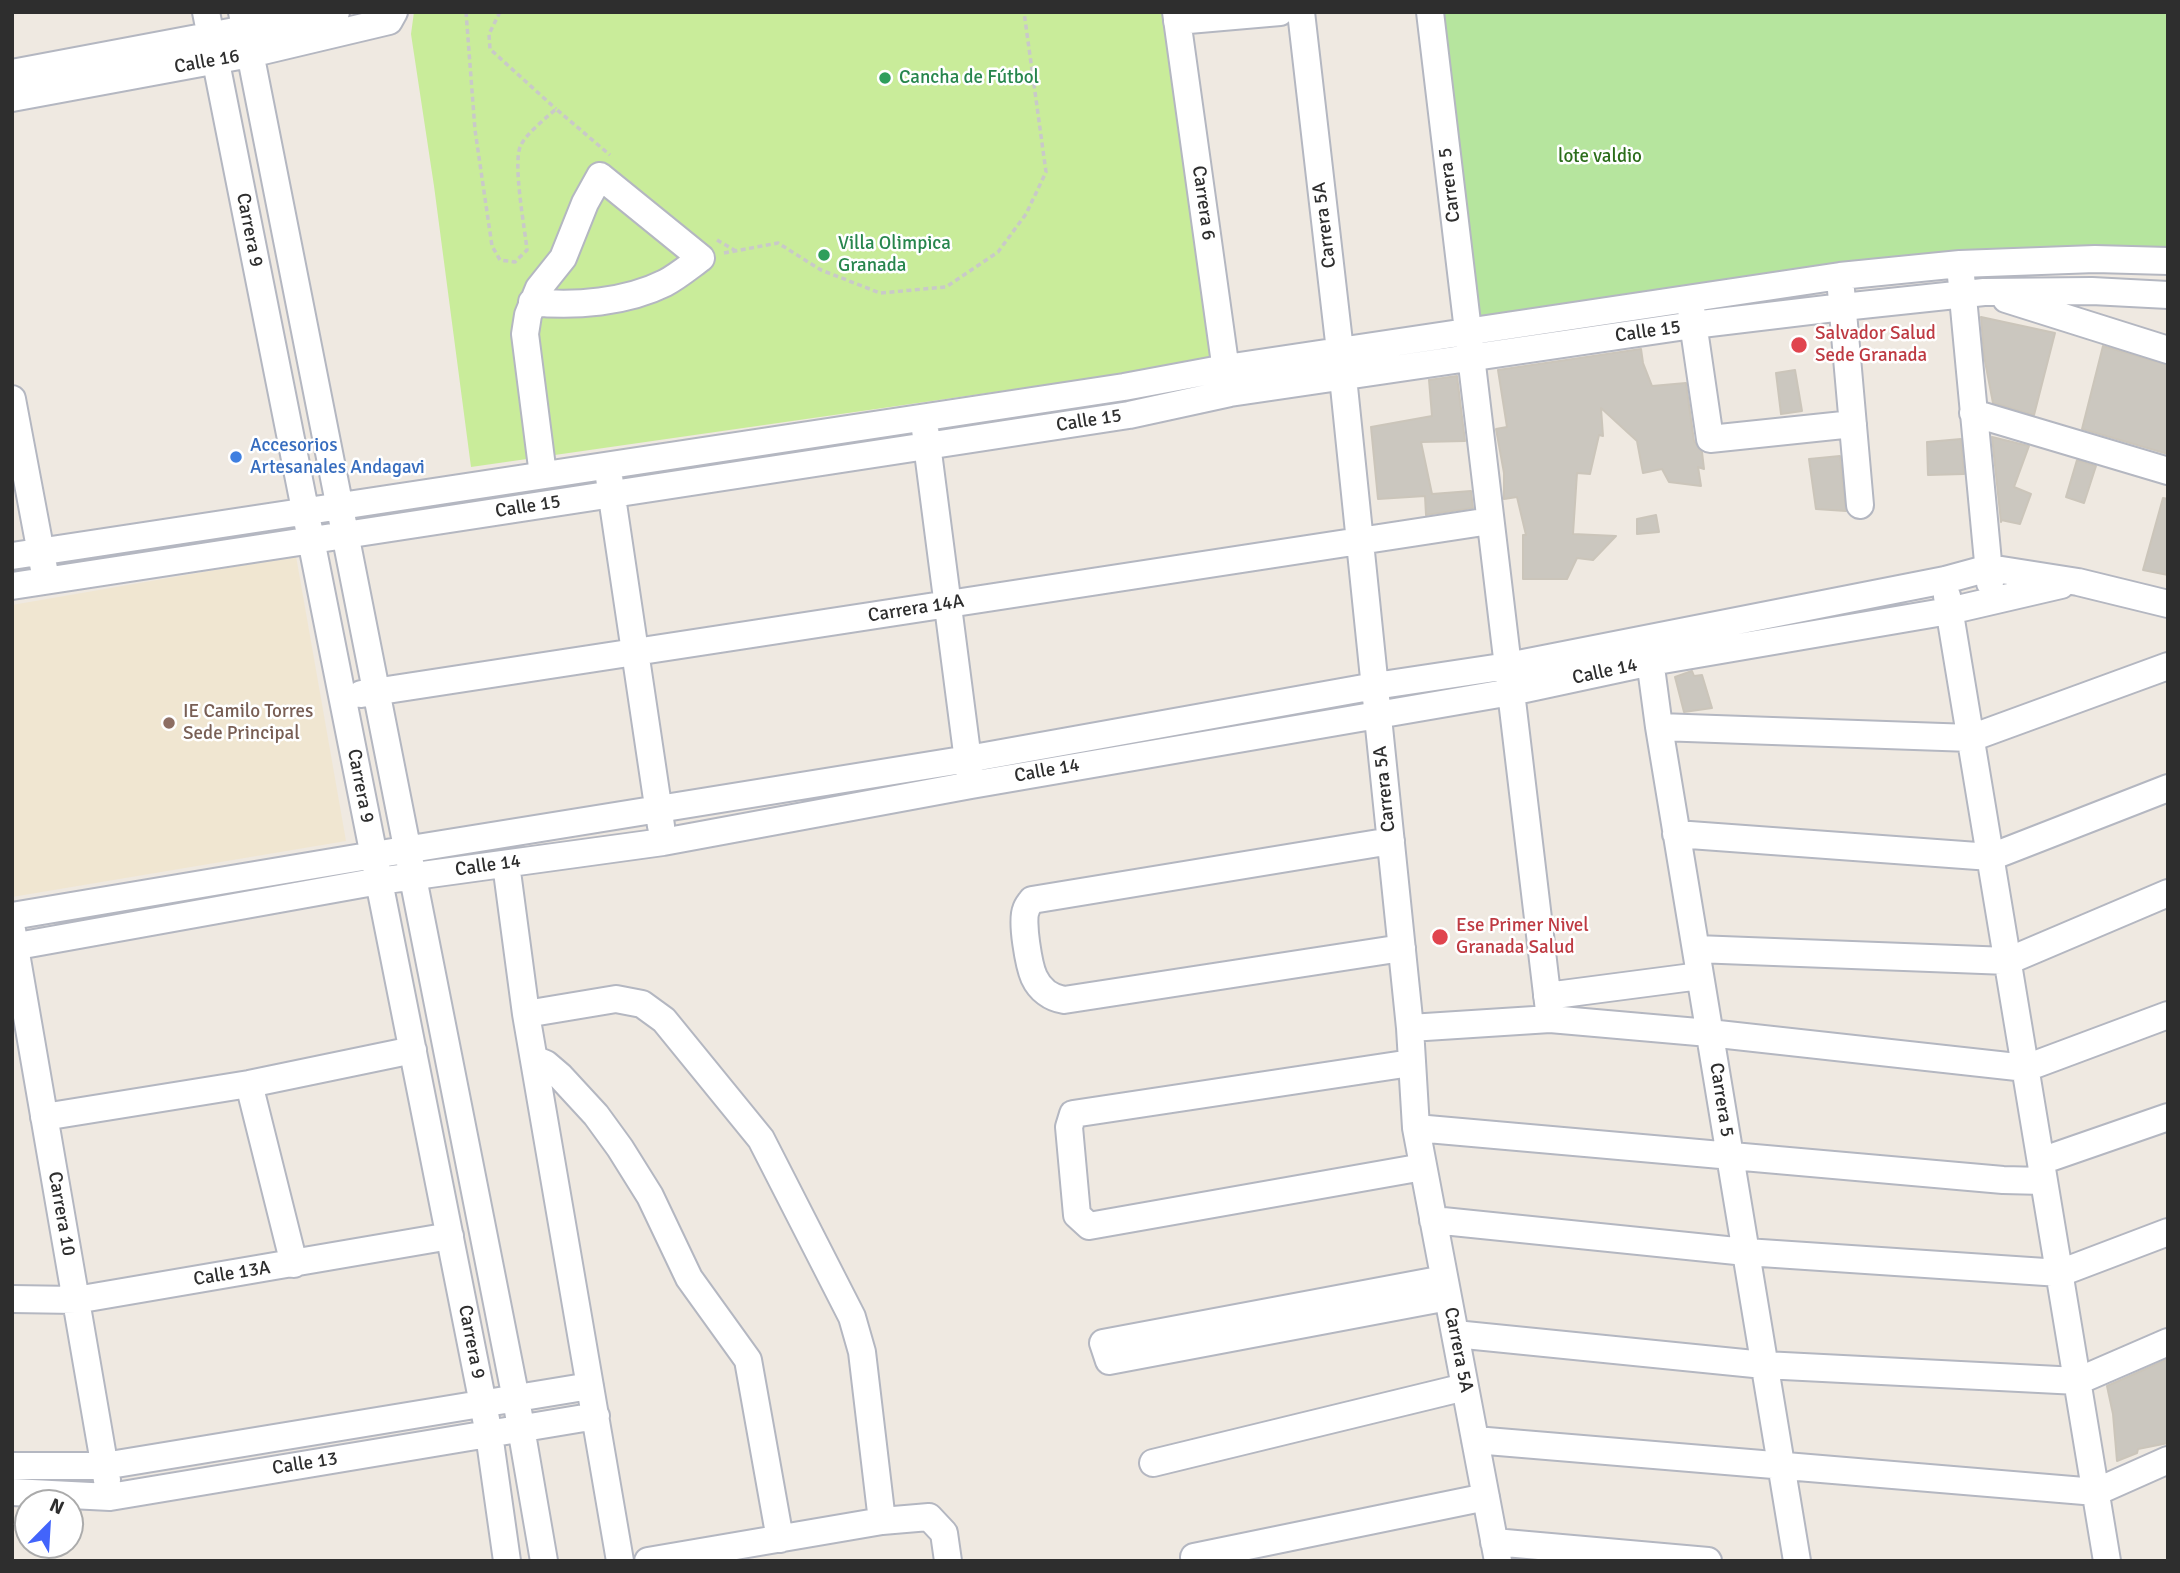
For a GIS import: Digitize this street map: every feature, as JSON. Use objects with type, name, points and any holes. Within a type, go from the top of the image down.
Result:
[{"type":"street","name":"Calle 16","points":[[246,32],[336,12]]},
{"type":"street","name":"Calle 16","points":[[12,73],[246,32],[389,21],[394,12]]},
{"type":"street","points":[[1177,16],[1280,12]]},
{"type":"street","name":"Carrera 5A","points":[[1301,12],[1360,540],[1410,1028],[1416,1128],[1496,1552]]},
{"type":"street","name":"Carrera 5","points":[[1430,12],[1548,1007]]},
{"type":"street","name":"Carrera 6","points":[[1177,16],[1228,381]]},
{"type":"street","name":"Carrera 9","points":[[246,32],[522,1428],[544,1561]]},
{"type":"street","name":"Calle 16","points":[[12,99],[210,37]]},
{"type":"street","name":"Carrera 9","points":[[210,37],[489,1434],[507,1561]]},
{"type":"street","points":[[533,302],[566,303],[628,295],[666,282],[708,249],[600,176],[582,210],[563,258],[539,288],[533,302],[525,334],[543,475]]},
{"type":"street","name":"Calle 15","points":[[1341,364],[1468,331],[1840,276],[1960,264],[2095,259],[2168,261]]},
{"type":"street","points":[[1960,264],[1973,293],[1973,413],[1992,600]]},
{"type":"street","points":[[1840,276],[1860,505]]},
{"type":"street","name":"Calle 15","points":[[13,553],[41,551],[1124,387],[1228,381],[1341,364],[1471,358],[1693,325],[1973,293],[2092,291],[2168,295]]},
{"type":"street","points":[[1973,293],[2168,350]]},
{"type":"street","points":[[1689,299],[1710,439],[1853,424]]},
{"type":"street","name":"Calle 15","points":[[16,586],[1129,415],[1228,381]]},
{"type":"street","points":[[12,398],[46,581]]},
{"type":"street","points":[[1973,413],[2168,471]]},
{"type":"street","points":[[924,417],[969,772]]},
{"type":"street","points":[[607,465],[663,842]]},
{"type":"street","name":"Carrera 14A","points":[[342,697],[1490,521]]},
{"type":"street","points":[[13,553],[16,586]]},
{"type":"street","name":"Calle 14","points":[[12,916],[658,808],[969,772],[1377,713],[1509,679],[1649,651],[1989,568],[2078,582],[2168,604]]},
{"type":"street","points":[[1945,580],[2107,1561]]},
{"type":"street","name":"Calle 14","points":[[1649,651],[1949,611],[2078,582]]},
{"type":"street","name":"Carrera 5","points":[[1649,651],[1676,834],[1797,1561]]},
{"type":"street","points":[[1659,727],[1971,738],[2168,666]]},
{"type":"street","name":"Calle 14","points":[[13,941],[379,881],[663,842],[969,772],[1375,687],[1509,679]]},
{"type":"street","points":[[1676,834],[1991,857],[2168,788]]},
{"type":"street","points":[[1391,841],[1032,901],[1026,909],[1026,934],[1034,977],[1054,998],[1065,1000],[1402,948]]},
{"type":"street","points":[[506,864],[526,1014],[620,1561]]},
{"type":"street","points":[[1696,949],[2008,961],[2168,894]]},
{"type":"street","name":"Carrera 10","points":[[13,941],[110,1497]]},
{"type":"street","points":[[1410,1028],[1548,1007],[1700,976]]},
{"type":"street","points":[[526,1014],[616,999],[642,1004],[664,1020],[761,1139],[852,1317],[862,1352],[882,1521]]},
{"type":"street","points":[[1548,1007],[1709,1033],[2026,1068],[2168,1015]]},
{"type":"street","points":[[44,1117],[249,1084],[413,1050]]},
{"type":"street","points":[[534,1059],[546,1064],[560,1076],[596,1115],[620,1147],[650,1196],[689,1278],[748,1360],[780,1539]]},
{"type":"street","points":[[1411,1063],[1073,1114],[1069,1127],[1077,1215],[1089,1226],[1423,1167]]},
{"type":"street","points":[[249,1084],[295,1264]]},
{"type":"street","points":[[1416,1128],[2003,1180],[2043,1171],[2168,1117]]},
{"type":"street","points":[[1433,1220],[1746,1252],[2060,1273],[2168,1232]]},
{"type":"street","name":"Calle 13A","points":[[12,1299],[76,1300],[450,1236]]},
{"type":"street","points":[[1446,1288],[1109,1361],[1104,1343],[1446,1288]]},
{"type":"street","points":[[1455,1334],[1764,1365],[2078,1381],[2168,1342]]},
{"type":"street","name":"Calle 13","points":[[12,1466],[104,1466],[590,1386]]},
{"type":"street","points":[[1153,1463],[1465,1387]]},
{"type":"street","name":"Calle 13","points":[[12,1492],[110,1497],[596,1416]]},
{"type":"street","points":[[1475,1440],[2096,1492],[2168,1460]]},
{"type":"street","points":[[1194,1557],[1486,1497]]},
{"type":"street","points":[[648,1561],[882,1521],[929,1517],[944,1533],[948,1561]]},
{"type":"street","points":[[1496,1552],[1708,1561]]},
{"type":"path","points":[[466,12],[477,143],[492,246],[500,260],[515,262],[527,250],[518,163],[521,145],[556,108]]},
{"type":"path","points":[[500,12],[489,34],[490,49],[616,160]]},
{"type":"path","points":[[708,249],[736,251],[778,243],[821,270],[880,293],[946,287],[998,252],[1026,214],[1046,172],[1024,12]]},
{"type":"path","points":[[708,249],[736,251]]},
{"type":"shaded area","name":"IE Camilo Torres Sede Principal","points":[[296,556],[346,841],[12,897],[12,605]]},
{"type":"green space","name":"Villa Olimpica Granada","points":[[414,12],[1175,12],[1200,190],[1211,361],[471,467],[411,34]]},
{"type":"green space","name":"lote valdio","points":[[1440,12],[2168,12],[2168,247],[1920,256],[1473,321]]},
{"type":"building","points":[[1981,317],[2055,333],[2034,415],[1993,403],[1984,356]]},
{"type":"building","points":[[2103,346],[2168,365],[2168,454],[2082,429]]},
{"type":"building","points":[[1641,349],[1652,386],[1686,383],[1694,441],[1702,452],[1704,469],[1698,467],[1701,486],[1669,482],[1662,469],[1643,473],[1637,441],[1601,408],[1603,436],[1599,435],[1590,474],[1577,473],[1573,534],[1616,536],[1593,560],[1577,558],[1567,579],[1523,579],[1523,535],[1526,535],[1517,497],[1504,499],[1504,473],[1496,429],[1507,427],[1498,370]]},
{"type":"building","points":[[1795,370],[1802,411],[1781,414],[1776,373]]},
{"type":"building","points":[[1457,376],[1465,441],[1421,442],[1432,494],[1471,491],[1473,508],[1426,515],[1425,496],[1378,499],[1371,427],[1432,416],[1429,380]]},
{"type":"building","points":[[1992,437],[2029,446],[2014,487],[2031,494],[2020,524],[2001,522]]},
{"type":"building","points":[[1961,439],[1964,474],[1928,475],[1927,442]]},
{"type":"building","points":[[1840,456],[1846,511],[1816,509],[1809,459]]},
{"type":"building","points":[[2077,460],[2096,466],[2084,503],[2066,497]]},
{"type":"building","points":[[2163,498],[2168,499],[2168,575],[2143,570]]},
{"type":"building","points":[[1656,515],[1659,532],[1637,534],[1637,519]]},
{"type":"building","points":[[1692,671],[1694,676],[1702,675],[1712,708],[1684,712],[1675,677]]},
{"type":"building","points":[[2168,1359],[2168,1443],[2138,1449],[2137,1453],[2117,1461],[2113,1414],[2107,1386]]},
{"type":"place","name":"Cancha de Fútbol","points":[[885,78]]},
{"type":"place","name":"Villa Olimpica Granada","points":[[824,255]]},
{"type":"place","name":"Salvador Salud Sede Granada","points":[[1799,345]]},
{"type":"place","name":"Accesorios Artesanales Andagavi","points":[[236,457]]},
{"type":"place","name":"IE Camilo Torres Sede Principal","points":[[169,723]]},
{"type":"place","name":"Ese Primer Nivel Granada Salud","points":[[1440,937]]}]
